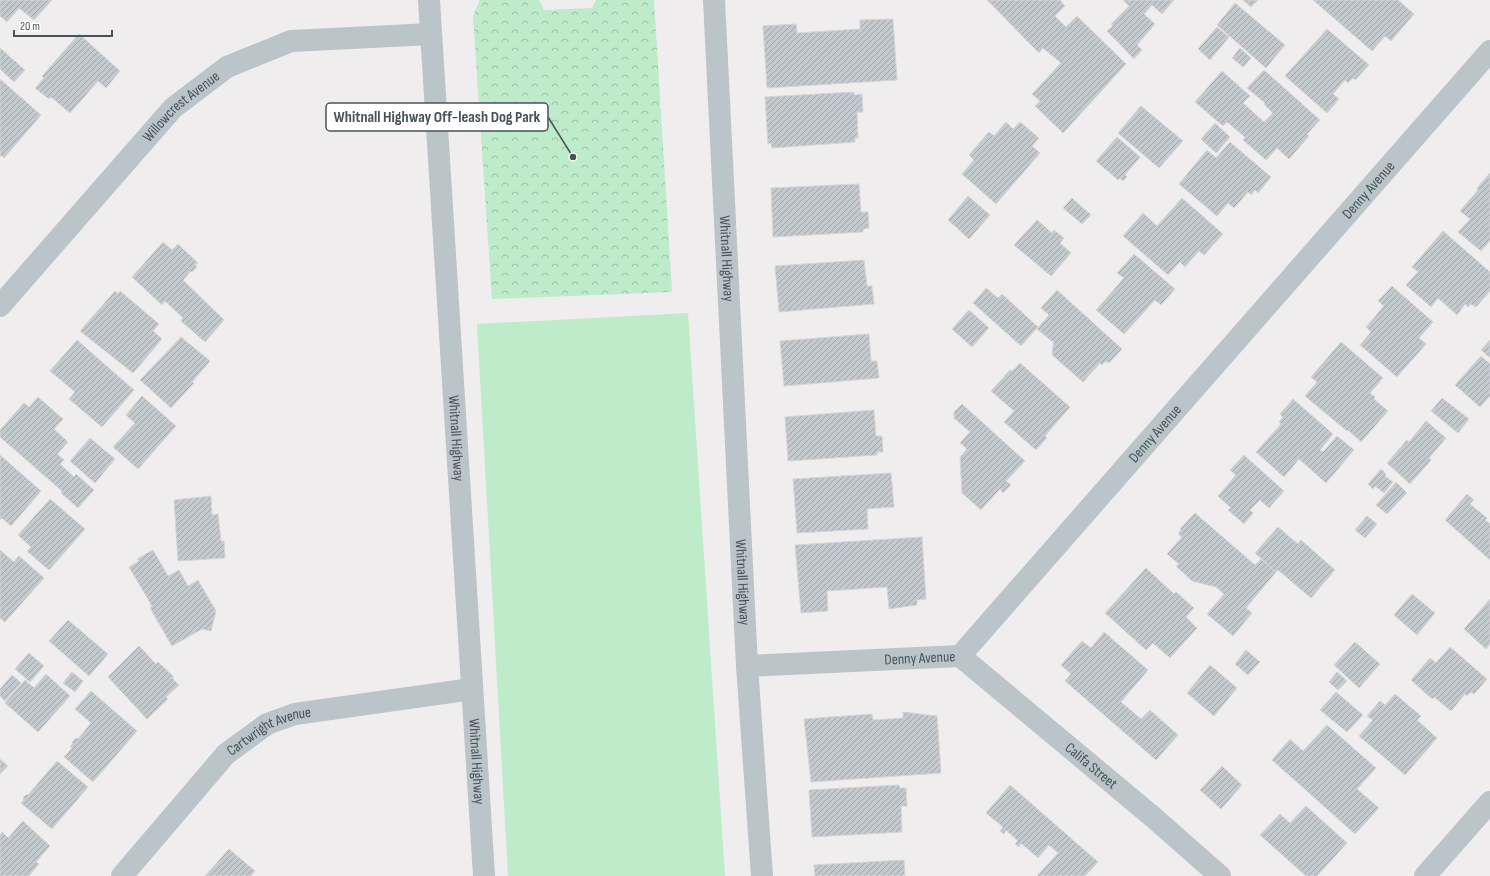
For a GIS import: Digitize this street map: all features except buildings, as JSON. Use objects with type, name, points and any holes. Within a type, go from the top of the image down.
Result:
[{"type":"street","name":"Whitnall Highway","points":[[429,0],[484,876]]},
{"type":"street","name":"Whitnall Highway","points":[[714,0],[747,666],[762,876]]},
{"type":"street","name":"Willowcrest Avenue","points":[[0,306],[173,108],[227,67],[292,41],[431,34]]},
{"type":"street","name":"Denny Avenue","points":[[747,666],[960,656],[1490,51]]},
{"type":"street","name":"Califa Street","points":[[960,656],[1153,817],[1220,876]]},
{"type":"street","name":"Cartwright Avenue","points":[[122,876],[226,754],[267,724],[295,714],[472,689]]},
{"type":"street","points":[[1425,876],[1490,802]]},
{"type":"green space","points":[[480,0],[539,0],[544,10],[592,8],[596,0],[654,0],[672,292],[492,299],[473,16]]},
{"type":"green space","points":[[688,313],[725,876],[508,876],[477,324]]},
{"type":"place","name":"Whitnall Highway Off-leash Dog Park","points":[[573,157]]}]
